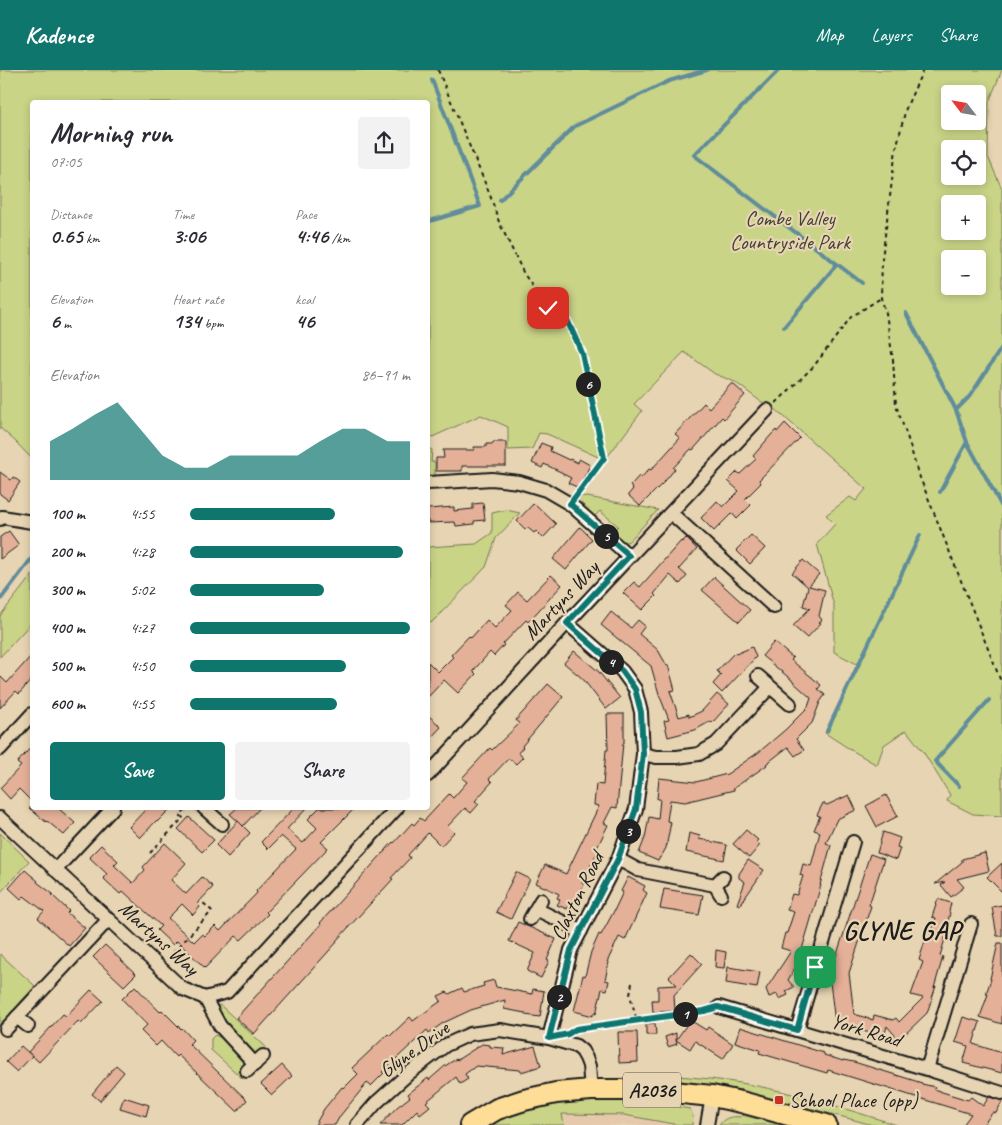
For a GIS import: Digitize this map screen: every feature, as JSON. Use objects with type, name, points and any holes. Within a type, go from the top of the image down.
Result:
[{"type":"main road","name":"A2036","points":[[470,1125],[497,1109],[524,1100],[556,1093],[591,1090],[687,1092],[741,1102],[826,1125]]},
{"type":"street","name":"Martyns Way","points":[[430,773],[629,556],[767,410]]},
{"type":"street","points":[[430,483],[492,480],[519,482],[546,490],[570,504],[629,556]]},
{"type":"street","points":[[671,513],[774,607]]},
{"type":"street","points":[[0,519],[2,517],[30,522]]},
{"type":"street","points":[[758,592],[767,582]]},
{"type":"street","name":"Claxton Road","points":[[549,1038],[571,950],[618,859],[636,809],[643,754],[641,712],[635,689],[622,671],[567,623]]},
{"type":"street","points":[[758,676],[790,704]]},
{"type":"street","points":[[643,754],[656,757],[699,754],[716,744],[770,687]]},
{"type":"street","points":[[0,749],[30,716]]},
{"type":"street","points":[[55,870],[110,810]]},
{"type":"street","points":[[208,810],[222,824]]},
{"type":"street","name":"Martyns Way","points":[[0,818],[183,989],[205,998],[227,992],[390,810]]},
{"type":"street","points":[[797,1030],[853,842]]},
{"type":"street","points":[[618,859],[638,870],[719,886]]},
{"type":"street","points":[[536,909],[581,931]]},
{"type":"street","points":[[6,1029],[108,920]]},
{"type":"street","points":[[927,1069],[971,924]]},
{"type":"street","points":[[205,998],[220,1026],[255,1063]]},
{"type":"street","name":"York Road","points":[[718,1007],[1002,1093]]},
{"type":"street","points":[[17,1016],[28,1026]]},
{"type":"street","name":"Glyne Drive","points":[[357,1125],[376,1103],[408,1074],[446,1045],[470,1034],[500,1030],[570,1043],[582,1051],[586,1058],[589,1066],[591,1090]]},
{"type":"street","points":[[707,1125],[712,1096]]},
{"type":"path","points":[[438,70],[490,195],[499,222],[524,274],[548,308],[568,322],[582,353],[604,458],[570,504]]},
{"type":"path","points":[[923,70],[906,108],[896,148],[882,259],[881,298],[886,313],[893,360],[896,405],[910,442],[917,470],[1002,684]]},
{"type":"path","points":[[767,410],[814,366],[852,317],[881,298]]},
{"type":"path","points":[[150,853],[183,818],[180,815],[185,810]]},
{"type":"path","points":[[174,952],[212,911],[200,900]]},
{"type":"path","points":[[632,983],[630,995],[637,1021]]},
{"type":"path","points":[[549,1038],[568,1034],[576,1029],[704,1011],[718,1007]]},
{"type":"shaded area","points":[[561,1114],[624,1115],[679,1125],[544,1125]]},
{"type":"green space","name":"Combe Valley Countryside Park","points":[[0,70],[1002,70],[989,102],[988,157],[1002,189],[1002,816],[973,814],[947,801],[950,795],[924,753],[906,730],[884,745],[877,765],[825,733],[857,664],[834,652],[834,606],[817,544],[835,524],[826,515],[850,497],[856,501],[866,489],[773,407],[760,401],[735,382],[715,374],[684,352],[634,404],[642,411],[605,460],[547,434],[539,433],[532,449],[508,450],[508,427],[481,415],[430,438],[430,100],[30,100],[30,457],[0,428]]},
{"type":"green space","points":[[430,449],[432,450],[431,462],[435,462],[435,477],[430,477]]},
{"type":"green space","points":[[582,496],[658,510],[630,540],[622,542],[612,533],[618,526],[600,511],[594,517],[577,502]]},
{"type":"green space","points":[[506,510],[520,513],[496,538],[486,567],[431,623],[430,547],[476,544],[492,533],[492,513]]},
{"type":"green space","points":[[30,578],[30,624],[0,657],[0,616]]},
{"type":"green space","points":[[0,833],[29,861],[0,893]]},
{"type":"green space","points":[[0,954],[35,986],[11,1013],[0,1029]]},
{"type":"green space","points":[[220,1005],[266,1047],[261,1053],[252,1056],[224,1024],[216,1007]]},
{"type":"green space","points":[[215,1035],[228,1041],[245,1060],[243,1079],[211,1050],[211,1039]]},
{"type":"green space","points":[[638,1074],[702,1078],[741,1083],[820,1101],[897,1125],[873,1125],[741,1090],[637,1076]]},
{"type":"green space","points":[[679,1097],[678,1107],[690,1109],[693,1116],[692,1125],[679,1125],[624,1115],[562,1114],[564,1125],[482,1125],[500,1115],[557,1101]]},
{"type":"green space","points":[[742,1115],[782,1125],[719,1125],[726,1119],[741,1117]]},
{"type":"building","points":[[732,383],[745,395],[724,419],[722,417],[693,450],[691,449],[673,468],[675,469],[665,481],[640,506],[628,495],[633,489],[630,486],[639,476],[641,478],[649,469],[651,470],[680,438],[675,434],[704,403],[709,408]]},
{"type":"building","points":[[785,423],[800,438],[759,480],[761,483],[745,499],[751,505],[737,519],[732,513],[714,531],[701,518],[717,501],[723,507],[739,491],[728,481],[737,472],[740,474],[756,459],[753,456],[771,435],[776,430],[777,432]]},
{"type":"building","points":[[493,442],[506,442],[506,466],[462,466],[462,471],[436,471],[436,458],[444,458],[443,450],[474,450],[474,447],[486,447],[486,444],[493,444]]},
{"type":"building","points":[[541,443],[551,447],[550,451],[569,460],[578,463],[579,459],[590,465],[579,488],[568,483],[571,478],[563,473],[544,464],[542,468],[532,463]]},
{"type":"building","points":[[0,472],[11,480],[13,477],[20,482],[8,500],[0,494]]},
{"type":"building","points":[[483,503],[485,520],[474,521],[474,524],[456,526],[455,522],[430,523],[430,509],[454,507],[454,511],[473,509],[473,504]]},
{"type":"building","points":[[534,503],[556,524],[543,538],[536,531],[534,533],[528,528],[525,529],[517,521]]},
{"type":"building","points":[[580,527],[592,539],[566,570],[553,559]]},
{"type":"building","points":[[9,531],[19,545],[0,559],[0,537]]},
{"type":"building","points":[[751,535],[765,548],[750,564],[736,550]]},
{"type":"building","points":[[686,538],[697,549],[679,569],[687,576],[680,584],[670,575],[654,594],[656,596],[642,610],[623,593],[634,582],[640,587],[681,541]]},
{"type":"building","points":[[803,560],[819,574],[809,586],[825,590],[819,616],[822,620],[819,622],[821,623],[807,638],[793,626],[810,608],[803,606],[808,587],[792,573]]},
{"type":"building","points":[[551,575],[562,585],[528,622],[526,620],[503,644],[494,656],[490,652],[473,671],[476,674],[458,693],[444,680],[430,695],[430,664],[438,672],[453,657],[451,655],[469,636],[471,638],[487,620],[495,628],[512,610],[506,605],[518,592],[527,600]]},
{"type":"building","points":[[714,577],[750,610],[739,622],[702,590]]},
{"type":"building","points":[[611,612],[631,628],[638,620],[645,626],[639,634],[658,650],[668,665],[675,690],[670,691],[679,717],[689,714],[689,717],[702,711],[717,694],[729,704],[712,723],[711,721],[695,730],[668,737],[664,721],[669,720],[651,666],[601,625]]},
{"type":"building","points":[[774,642],[793,658],[791,660],[821,685],[818,689],[825,695],[820,702],[812,723],[796,739],[804,750],[795,756],[788,747],[767,765],[734,788],[734,790],[685,802],[670,800],[667,821],[671,822],[666,848],[661,857],[658,861],[639,853],[645,838],[649,817],[658,819],[660,799],[657,799],[659,778],[696,782],[727,774],[759,752],[808,707],[811,698],[762,656]]},
{"type":"building","points":[[752,647],[756,657],[722,693],[713,684],[721,675],[717,671],[734,653],[736,654]]},
{"type":"building","points":[[574,651],[598,671],[620,698],[606,709],[583,679],[564,663]]},
{"type":"building","points":[[30,657],[30,681],[19,694],[16,691],[0,708],[0,676],[7,683]]},
{"type":"building","points":[[548,684],[563,697],[522,746],[518,753],[523,757],[516,764],[509,758],[489,779],[492,782],[475,801],[479,804],[471,813],[465,808],[448,826],[454,832],[441,846],[428,833],[408,855],[410,858],[391,878],[393,879],[254,1034],[236,1018],[393,842],[412,823],[414,825],[420,818],[424,821],[449,794],[453,798],[467,782],[462,778],[490,748],[492,750],[519,724],[516,720]]},
{"type":"building","points":[[607,714],[624,714],[624,743],[617,808],[612,807],[604,823],[608,825],[596,850],[598,851],[582,883],[584,884],[573,906],[569,904],[567,909],[557,905],[560,900],[557,898],[559,894],[536,883],[545,865],[566,874],[599,806],[594,805],[596,784],[603,785],[606,750],[608,750]]},
{"type":"building","points":[[430,717],[441,727],[430,739]]},
{"type":"building","points":[[30,748],[30,800],[19,789],[10,799],[0,788],[21,766],[17,763]]},
{"type":"building","points":[[849,795],[856,810],[837,819],[826,843],[831,845],[821,885],[798,963],[788,980],[794,987],[786,991],[788,995],[779,999],[777,994],[769,997],[766,989],[791,951],[781,948],[794,912],[787,910],[792,894],[797,895],[803,876],[800,875],[803,864],[811,866],[820,832],[814,830],[820,816],[817,815],[823,803],[827,805]]},
{"type":"building","points":[[886,795],[898,816],[877,827],[866,806]]},
{"type":"building","points":[[31,810],[60,810],[75,823],[64,835]]},
{"type":"building","points":[[145,810],[169,810],[140,838],[129,827]]},
{"type":"building","points":[[235,810],[258,810],[243,826],[230,814]]},
{"type":"building","points":[[292,810],[305,810],[287,829],[303,843],[317,828],[308,819],[317,810],[353,810],[321,842],[328,848],[266,912],[268,914],[241,940],[236,936],[205,968],[177,941],[173,945],[157,930],[161,926],[123,891],[120,894],[103,878],[107,874],[89,857],[101,845],[118,861],[114,865],[133,883],[145,870],[143,867],[165,843],[186,863],[171,880],[186,894],[202,877],[213,887],[197,904],[200,907],[193,915],[182,904],[168,918],[194,942],[202,934],[205,936],[215,926],[220,931],[296,849],[281,836],[268,849],[261,842]]},
{"type":"building","points":[[189,817],[214,840],[202,852],[178,829]]},
{"type":"building","points":[[238,821],[250,833],[228,857],[216,845]]},
{"type":"building","points":[[746,830],[758,840],[756,842],[760,845],[749,858],[733,844]]},
{"type":"building","points":[[883,832],[900,838],[897,847],[900,848],[896,860],[877,853]]},
{"type":"building","points":[[689,833],[700,836],[699,839],[727,845],[724,860],[686,852]]},
{"type":"building","points":[[985,853],[989,871],[957,879],[964,887],[951,897],[941,885],[945,882],[935,884],[962,862],[962,859]]},
{"type":"building","points":[[870,854],[884,859],[849,973],[854,1014],[873,1020],[874,1015],[893,1020],[896,1018],[899,1022],[923,998],[911,995],[923,962],[919,960],[925,941],[928,942],[936,918],[932,917],[938,899],[951,903],[947,925],[949,925],[940,956],[943,957],[927,1013],[899,1040],[887,1026],[884,1037],[835,1023],[830,982],[831,972]]},
{"type":"building","points":[[748,860],[764,870],[740,905],[737,904],[745,882],[739,878],[739,874]]},
{"type":"building","points":[[1002,863],[1002,892],[987,877]]},
{"type":"building","points":[[25,870],[53,894],[69,911],[67,913],[85,928],[69,946],[38,918],[44,911],[24,896],[21,899],[9,888]]},
{"type":"building","points":[[516,872],[530,879],[511,919],[496,912]]},
{"type":"building","points":[[628,877],[645,886],[643,890],[647,893],[625,940],[619,937],[607,962],[609,962],[605,980],[609,981],[607,990],[602,989],[596,1014],[593,1013],[593,1016],[574,1011],[591,952],[599,934],[601,935],[614,911]]},
{"type":"building","points":[[664,889],[703,895],[699,915],[660,909]]},
{"type":"building","points":[[1002,905],[1002,936],[997,936],[992,907]]},
{"type":"building","points":[[518,922],[556,939],[541,978],[527,971],[535,953],[509,941]]},
{"type":"building","points":[[998,943],[1002,943],[1002,1024],[980,1017],[988,994],[986,994]]},
{"type":"building","points":[[105,945],[136,974],[124,986],[93,957]]},
{"type":"building","points":[[716,950],[726,952],[724,968],[715,967]]},
{"type":"building","points":[[691,953],[702,964],[674,995],[675,1011],[653,1012],[652,1000],[658,1000],[658,986],[677,985],[669,977]]},
{"type":"building","points":[[728,967],[760,972],[757,988],[726,983]]},
{"type":"building","points":[[494,980],[496,987],[532,994],[533,989],[544,991],[540,1017],[504,1009],[505,1000],[471,1010],[443,1023],[429,1033],[427,1030],[382,1072],[384,1073],[371,1086],[367,1083],[335,1125],[315,1125],[324,1109],[342,1087],[344,1088],[358,1074],[352,1068],[388,1034],[390,1036],[410,1017],[413,1021],[441,1001],[438,996],[447,992],[449,994],[462,988],[464,992],[484,986],[483,983]]},
{"type":"building","points":[[135,986],[160,1012],[162,1010],[182,1028],[193,1040],[189,1044],[247,1100],[237,1111],[178,1055],[176,1057],[161,1041],[156,1046],[141,1031],[147,1025],[122,999]]},
{"type":"building","points":[[91,990],[103,1001],[81,1024],[78,1021],[39,1062],[28,1052],[63,1014],[66,1016]]},
{"type":"building","points":[[963,1017],[980,1022],[973,1044],[1002,1053],[1002,1073],[963,1063],[968,1046],[955,1042]]},
{"type":"building","points":[[690,1020],[706,1030],[708,1027],[733,1044],[723,1059],[695,1041],[690,1049],[676,1040]]},
{"type":"building","points":[[655,1023],[656,1035],[646,1035],[646,1024]]},
{"type":"building","points":[[740,1027],[824,1053],[824,1055],[843,1061],[854,1062],[935,1087],[934,1089],[968,1100],[971,1097],[983,1106],[989,1097],[1002,1102],[996,1113],[993,1112],[983,1125],[963,1125],[971,1114],[828,1070],[827,1073],[759,1053],[760,1050],[735,1042]]},
{"type":"building","points":[[618,1032],[637,1032],[638,1062],[619,1063]]},
{"type":"building","points":[[676,1033],[677,1044],[668,1047],[665,1037]]},
{"type":"building","points":[[482,1044],[490,1045],[490,1047],[504,1048],[503,1055],[535,1046],[541,1066],[521,1072],[520,1070],[476,1066],[465,1074],[468,1079],[460,1084],[456,1077],[426,1102],[430,1106],[420,1114],[417,1110],[402,1125],[380,1125],[397,1107],[410,1097],[408,1094],[428,1078],[429,1080],[445,1066]]},
{"type":"building","points":[[21,1046],[32,1056],[17,1072],[6,1062]]},
{"type":"building","points":[[116,1065],[124,1072],[100,1101],[92,1094]]},
{"type":"building","points":[[282,1065],[292,1076],[272,1095],[261,1084]]},
{"type":"building","points":[[124,1097],[149,1105],[146,1116],[120,1108]]},
{"type":"waterway","points":[[500,200],[575,126],[669,81],[707,70]]},
{"type":"waterway","points":[[779,70],[694,155],[862,283]]},
{"type":"waterway","points":[[430,221],[480,206],[432,80]]},
{"type":"waterway","points":[[784,327],[837,264]]},
{"type":"waterway","points":[[906,313],[956,410],[967,442],[1002,507]]},
{"type":"waterway","points":[[956,410],[970,396],[1002,347]]},
{"type":"waterway","points":[[940,492],[967,442]]},
{"type":"waterway","points":[[827,731],[920,535]]},
{"type":"waterway","points":[[0,600],[30,561]]},
{"type":"waterway","points":[[959,786],[935,761],[989,700]]},
{"type":"place","name":"School Place (opp)","points":[[779,1100]]},
{"type":"district","name":"GLYNE GAP","points":[[902,930]]},
{"type":"route","points":[[548,308],[568,322],[582,353],[604,458],[570,504],[629,556],[567,623],[622,671],[635,689],[641,712],[643,754],[636,809],[618,859],[571,950],[549,1038],[568,1034],[576,1029],[704,1011],[718,1007],[797,1030],[815,967]]}]
